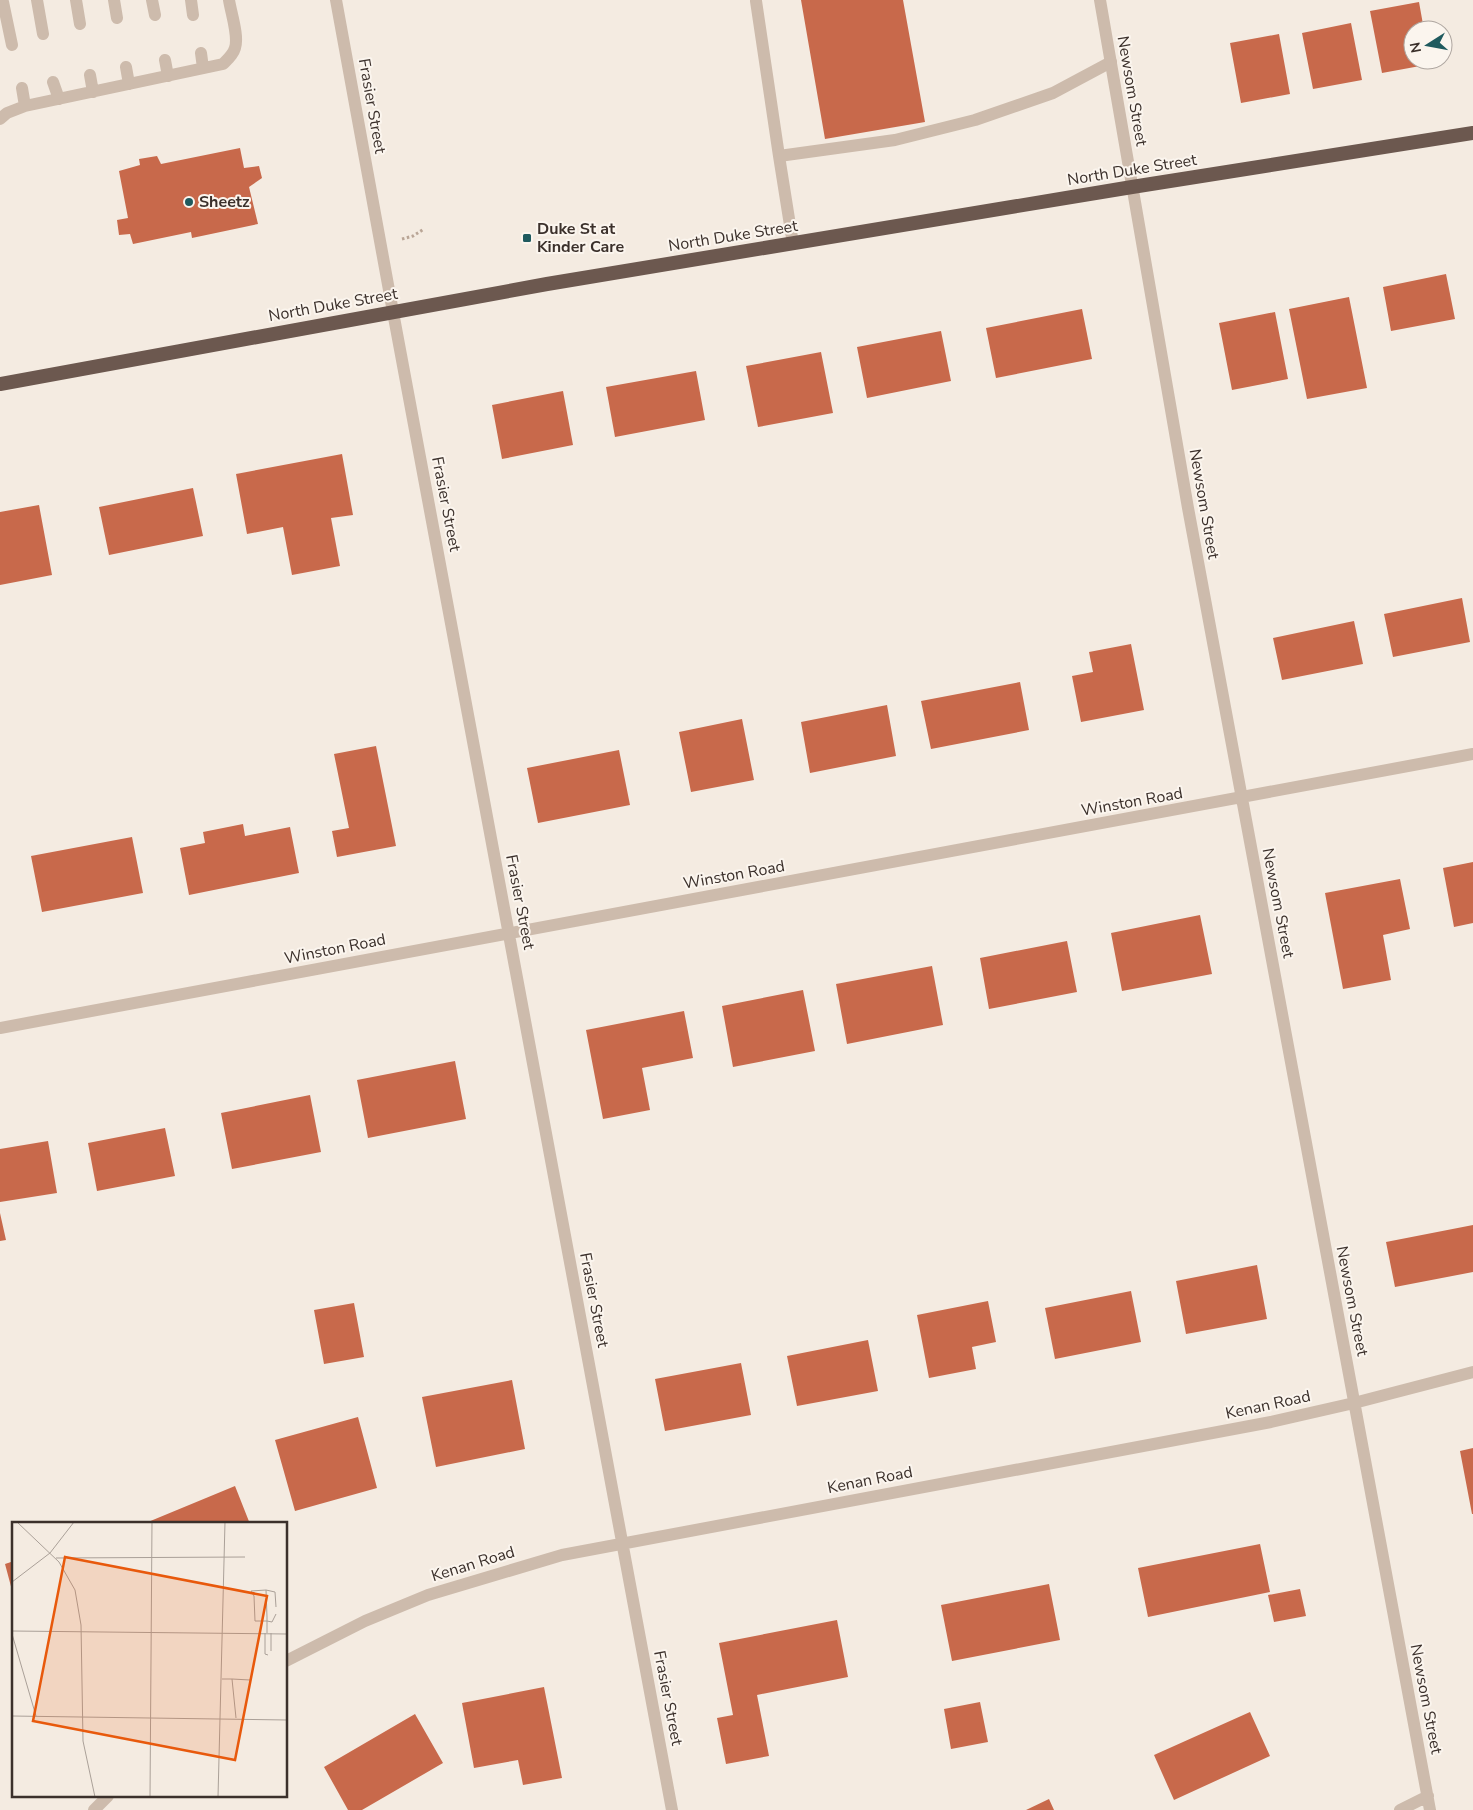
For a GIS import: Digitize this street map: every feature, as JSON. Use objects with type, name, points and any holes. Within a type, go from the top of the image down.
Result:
[{"type":"highway","name":"North Duke Street","points":[[0,384],[557,283],[1132,187],[1473,133]]},
{"type":"street","points":[[37,0],[43,34]]},
{"type":"street","points":[[76,0],[80,24]]},
{"type":"street","points":[[114,0],[117,18]]},
{"type":"street","points":[[152,0],[155,15]]},
{"type":"street","points":[[191,0],[193,15]]},
{"type":"street","points":[[0,119],[25,106],[222,64],[231,56],[236,47],[229,0]]},
{"type":"street","name":"Frasier Street","points":[[336,0],[672,1810]]},
{"type":"street","name":"Newsom Street","points":[[1100,0],[1188,508],[1430,1810]]},
{"type":"street","points":[[5,1],[12,45]]},
{"type":"street","points":[[756,1],[793,244]]},
{"type":"street","points":[[201,53],[202,68]]},
{"type":"street","points":[[165,60],[168,76]]},
{"type":"street","points":[[779,156],[895,140],[975,120],[1053,92],[1110,62]]},
{"type":"street","points":[[126,67],[129,84]]},
{"type":"street","points":[[90,74],[93,92]]},
{"type":"street","points":[[53,82],[59,99]]},
{"type":"street","points":[[22,88],[25,106]]},
{"type":"street","name":"Winston Road","points":[[0,1028],[1473,754]]},
{"type":"street","name":"Kenan Road","points":[[288,1660],[365,1621],[428,1595],[562,1554],[1271,1422],[1473,1372]]},
{"type":"street","points":[[1400,1810],[1428,1796]]},
{"type":"street","points":[[94,1810],[106,1798]]},
{"type":"building","points":[[801,0],[903,0],[925,122],[825,139]]},
{"type":"building","points":[[1419,2],[1422,20],[1403,20],[1403,69],[1382,73],[1370,11]]},
{"type":"building","points":[[1351,23],[1362,80],[1313,89],[1302,33]]},
{"type":"building","points":[[1279,34],[1290,94],[1241,103],[1230,43]]},
{"type":"building","name":"Sheetz","points":[[240,148],[244,168],[259,166],[262,178],[249,187],[258,224],[192,238],[191,232],[133,244],[130,234],[119,235],[117,220],[128,218],[119,171],[140,165],[139,159],[157,156],[161,164]]},
{"type":"building","points":[[1446,274],[1455,319],[1391,331],[1383,287]]},
{"type":"building","points":[[1349,297],[1367,388],[1307,399],[1289,309]]},
{"type":"building","points":[[1082,309],[1092,359],[996,378],[986,328]]},
{"type":"building","points":[[1275,312],[1288,379],[1232,390],[1219,323]]},
{"type":"building","points":[[941,331],[951,381],[867,398],[857,347]]},
{"type":"building","points":[[821,352],[833,413],[758,427],[746,366]]},
{"type":"building","points":[[696,371],[705,420],[615,437],[606,387]]},
{"type":"building","points":[[563,391],[573,445],[502,459],[492,405]]},
{"type":"building","points":[[342,454],[353,515],[331,518],[340,566],[292,575],[283,527],[247,534],[236,474]]},
{"type":"building","points":[[193,488],[203,536],[109,555],[99,507]]},
{"type":"building","points":[[39,505],[52,575],[0,585],[0,512]]},
{"type":"building","points":[[1462,598],[1470,642],[1393,657],[1384,614]]},
{"type":"building","points":[[1354,621],[1363,664],[1282,680],[1273,638]]},
{"type":"building","points":[[1131,644],[1144,710],[1081,722],[1072,676],[1093,672],[1089,652]]},
{"type":"building","points":[[1020,682],[1029,730],[931,749],[921,701]]},
{"type":"building","points":[[887,705],[896,756],[810,773],[801,722]]},
{"type":"building","points":[[742,719],[754,780],[691,792],[679,732]]},
{"type":"building","points":[[376,746],[396,846],[337,857],[332,831],[349,828],[334,754]]},
{"type":"building","points":[[619,750],[630,805],[538,823],[527,768]]},
{"type":"building","points":[[243,824],[245,836],[290,827],[299,873],[189,895],[180,848],[205,843],[203,832]]},
{"type":"building","points":[[132,837],[143,893],[42,912],[31,856]]},
{"type":"building","points":[[1473,862],[1473,923],[1454,927],[1443,868]]},
{"type":"building","points":[[1400,879],[1410,929],[1383,935],[1391,980],[1343,989],[1325,893]]},
{"type":"building","points":[[1200,915],[1212,974],[1122,991],[1111,933]]},
{"type":"building","points":[[1067,941],[1077,992],[989,1009],[980,958]]},
{"type":"building","points":[[932,966],[943,1025],[847,1044],[836,984]]},
{"type":"building","points":[[803,990],[815,1051],[733,1067],[722,1006]]},
{"type":"building","points":[[684,1011],[693,1058],[642,1068],[650,1110],[603,1119],[586,1030]]},
{"type":"building","points":[[455,1061],[466,1119],[368,1138],[357,1080]]},
{"type":"building","points":[[310,1095],[321,1152],[232,1169],[221,1113]]},
{"type":"building","points":[[165,1128],[175,1176],[97,1191],[88,1143]]},
{"type":"building","points":[[48,1141],[57,1193],[0,1202],[0,1149]]},
{"type":"building","points":[[0,1213],[6,1240],[0,1241]]},
{"type":"building","points":[[1473,1225],[1473,1272],[1395,1287],[1386,1242]]},
{"type":"building","points":[[1257,1265],[1267,1319],[1186,1334],[1176,1281]]},
{"type":"building","points":[[1131,1291],[1141,1342],[1055,1359],[1045,1308]]},
{"type":"building","points":[[988,1301],[996,1342],[972,1347],[976,1369],[929,1378],[917,1315]]},
{"type":"building","points":[[354,1303],[364,1357],[324,1364],[314,1310]]},
{"type":"building","points":[[868,1340],[878,1391],[797,1406],[787,1356]]},
{"type":"building","points":[[741,1363],[751,1415],[665,1431],[655,1379]]},
{"type":"building","points":[[512,1380],[525,1449],[436,1467],[422,1397]]},
{"type":"building","points":[[358,1417],[377,1488],[295,1511],[275,1440]]},
{"type":"building","points":[[1473,1448],[1473,1514],[1472,1514],[1460,1451]]},
{"type":"building","points":[[235,1486],[249,1522],[148,1522]]},
{"type":"building","points":[[1260,1544],[1270,1592],[1148,1617],[1138,1568]]},
{"type":"building","points":[[12,1562],[12,1590],[5,1564]]},
{"type":"building","points":[[1049,1584],[1060,1640],[952,1661],[941,1605]]},
{"type":"building","points":[[1300,1589],[1306,1616],[1274,1622],[1268,1595]]},
{"type":"building","points":[[837,1620],[848,1677],[757,1695],[769,1756],[726,1764],[717,1718],[733,1715],[719,1643]]},
{"type":"building","points":[[544,1687],[562,1778],[523,1785],[518,1760],[474,1768],[462,1703]]},
{"type":"building","points":[[980,1702],[988,1742],[951,1749],[944,1709]]},
{"type":"building","points":[[1250,1712],[1270,1756],[1174,1800],[1154,1755]]},
{"type":"building","points":[[415,1714],[443,1763],[362,1810],[348,1810],[324,1767]]},
{"type":"building","points":[[1049,1799],[1054,1810],[1026,1810]]},
{"type":"place","name":"Sheetz","points":[[189,202]]},
{"type":"place","name":"Duke St at Kinder Care","points":[[527,238]]}]
